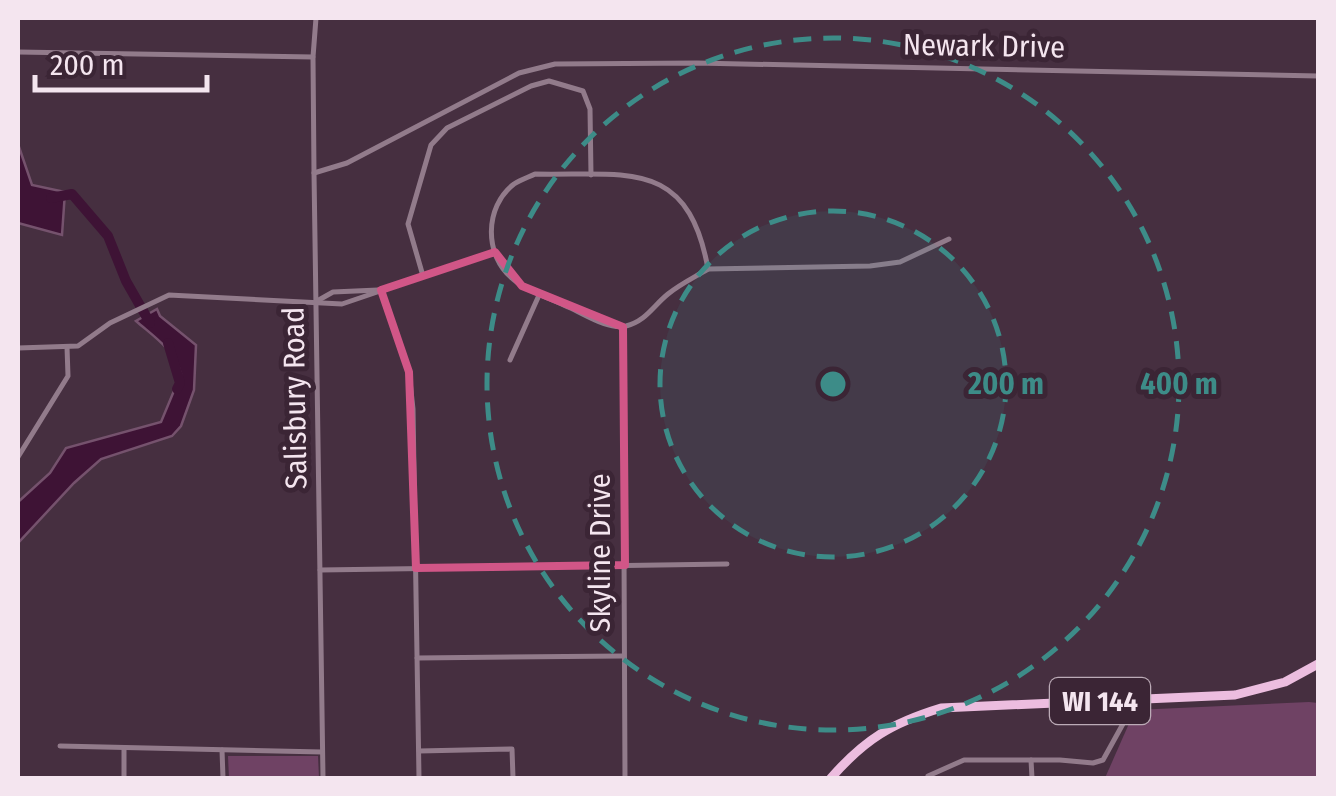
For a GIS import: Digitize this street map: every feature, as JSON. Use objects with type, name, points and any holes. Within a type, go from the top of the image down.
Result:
[{"type":"main road","name":"WI 144","points":[[831,778],[856,750],[880,732],[941,708],[1248,694],[1285,682],[1318,664]]},
{"type":"street","name":"Salisbury Road","points":[[316,18],[314,173],[323,778]]},
{"type":"street","points":[[18,52],[313,57]]},
{"type":"street","name":"Newark Drive","points":[[314,173],[346,164],[518,73],[555,64],[716,63],[1318,76]]},
{"type":"street","points":[[423,276],[408,224],[431,145],[447,128],[532,86],[549,81],[566,84],[582,91],[590,109],[592,175]]},
{"type":"street","points":[[708,270],[688,209],[672,190],[648,178],[535,174],[514,185],[494,214],[494,252],[508,276],[606,324],[623,327],[646,317],[668,294],[708,270],[870,266],[900,262],[949,239]]},
{"type":"street","points":[[18,348],[84,344],[110,323],[168,296],[342,304],[494,252]]},
{"type":"street","points":[[316,302],[333,292],[382,290]]},
{"type":"street","points":[[382,290],[409,372],[413,409],[419,778]]},
{"type":"street","points":[[510,360],[540,293]]},
{"type":"street","name":"Skyline Drive","points":[[623,327],[626,778]]},
{"type":"street","points":[[18,457],[68,376],[67,347]]},
{"type":"street","points":[[320,570],[728,564]]},
{"type":"street","points":[[417,658],[623,656]]},
{"type":"street","points":[[928,776],[964,760],[1104,760],[1124,722],[1122,700]]},
{"type":"street","points":[[60,746],[322,752]]},
{"type":"street","points":[[124,748],[124,778]]},
{"type":"street","points":[[419,751],[512,749],[512,778]]},
{"type":"street","points":[[222,750],[223,778]]},
{"type":"street","points":[[1032,760],[1032,778]]},
{"type":"highlighted area","points":[[495,252],[522,286],[623,327],[625,565],[416,568],[409,372],[381,290]]},
{"type":"shaded area","points":[[18,144],[32,185],[65,192],[62,235],[18,223]]},
{"type":"shaded area","points":[[157,309],[160,316],[196,345],[194,390],[181,426],[172,436],[101,459],[18,543],[18,502],[50,473],[66,448],[161,422],[181,374],[168,350],[136,321]]},
{"type":"shaded area","points":[[1318,703],[1318,778],[1105,778],[1135,710]]},
{"type":"shaded area","points":[[228,756],[318,756],[319,778],[229,778]]},
{"type":"waterway","points":[[51,198],[72,194],[108,236],[126,281],[150,323]]},
{"type":"waterway","points":[[168,343],[180,383],[177,389]]}]
